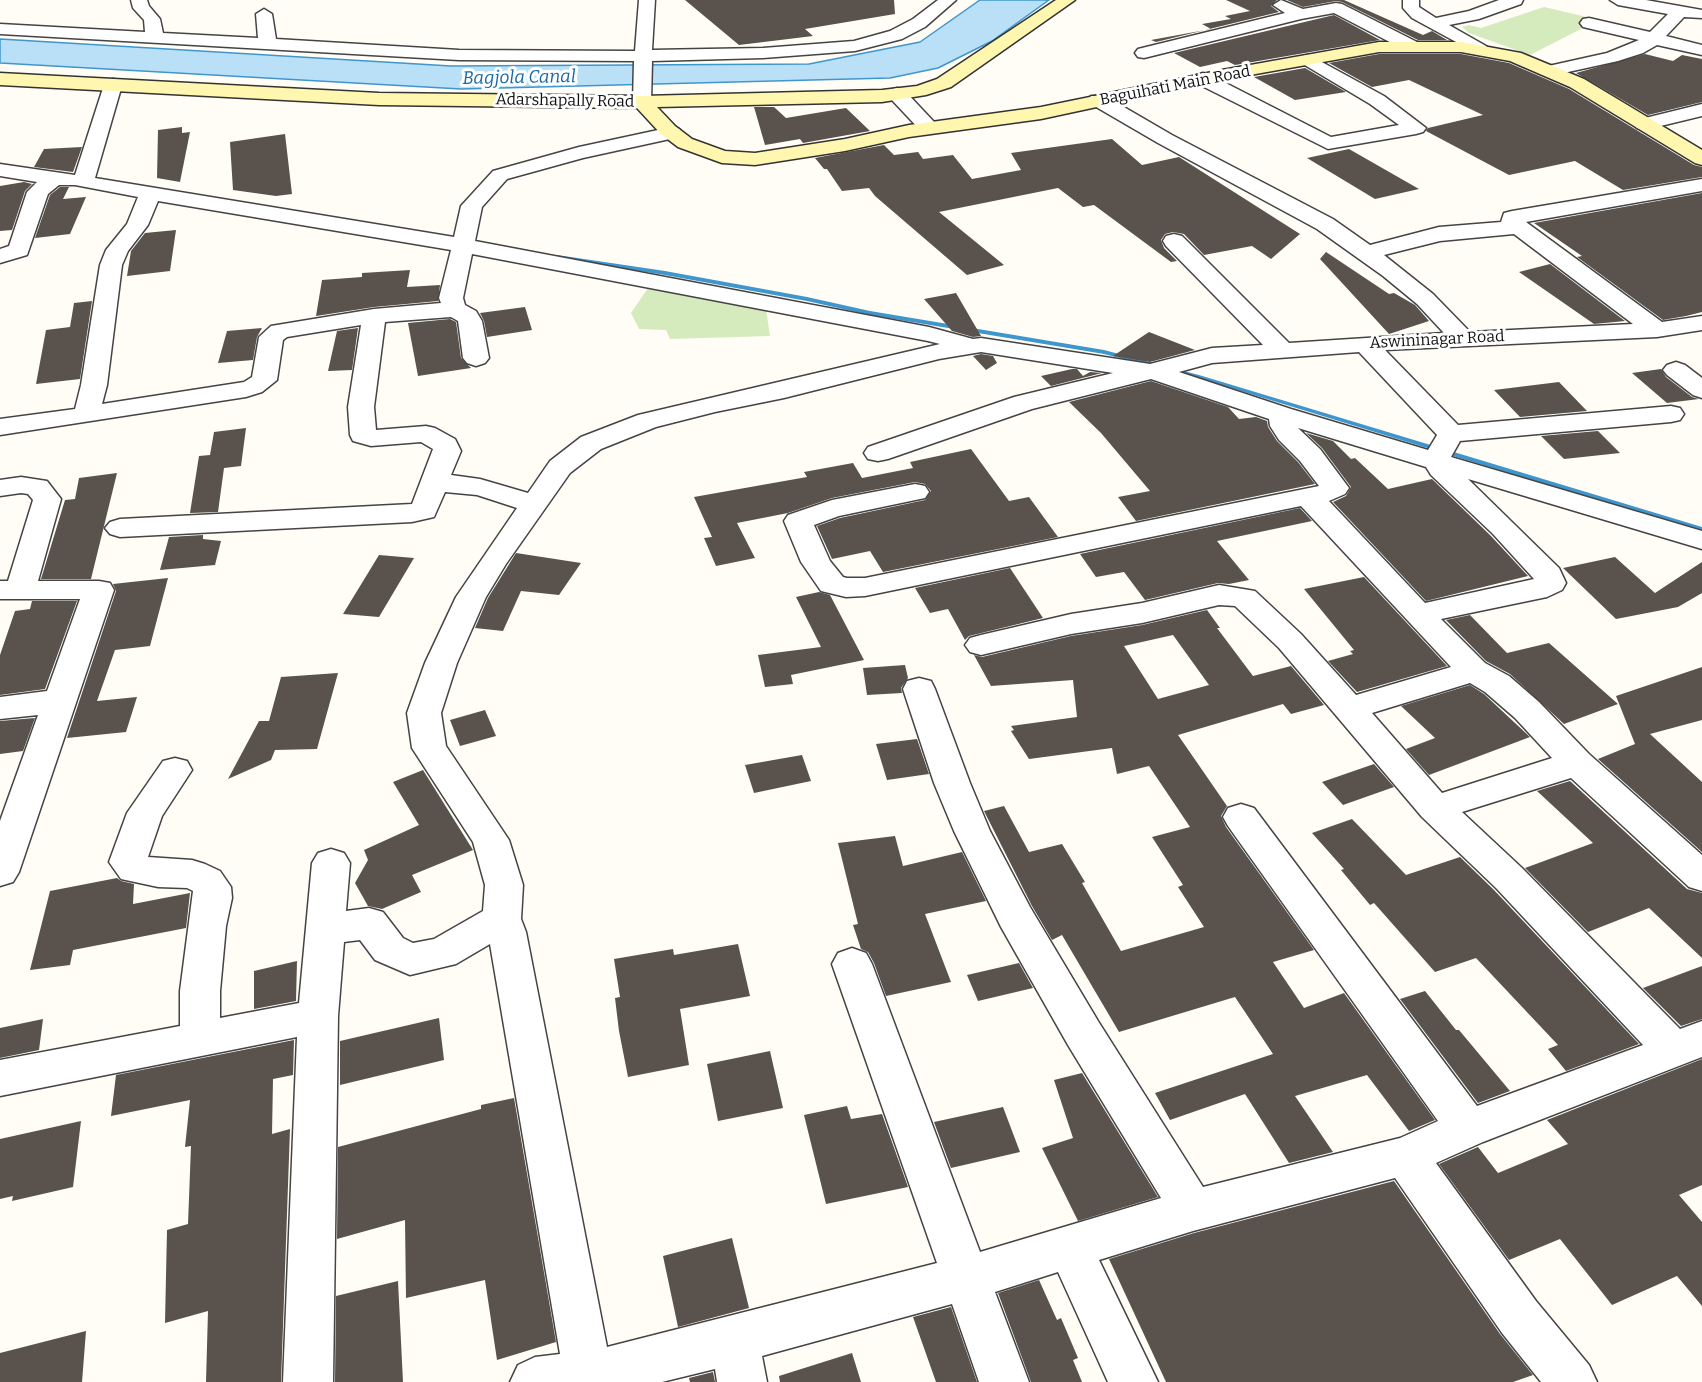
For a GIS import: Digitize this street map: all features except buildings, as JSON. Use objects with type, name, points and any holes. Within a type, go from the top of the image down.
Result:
[{"type":"street","points":[[139,0],[141,8],[152,18],[155,39]]},
{"type":"street","points":[[642,102],[647,0]]},
{"type":"street","points":[[0,29],[459,55],[643,56],[773,53],[855,46],[896,35],[919,23],[948,0]]},
{"type":"street","name":"Adarshapally Road","points":[[0,79],[379,99],[642,102],[779,100],[897,94],[920,90],[944,82],[1066,0]]},
{"type":"street","points":[[1271,0],[1301,14]]},
{"type":"street","points":[[1411,0],[1411,8],[1480,50]]},
{"type":"street","points":[[1435,23],[1473,15],[1515,0]]},
{"type":"street","points":[[1618,0],[1702,15]]},
{"type":"street","points":[[1144,53],[1301,14],[1336,8],[1411,46]]},
{"type":"street","points":[[1550,71],[1637,49],[1654,39],[1680,11]]},
{"type":"street","points":[[264,14],[268,45]]},
{"type":"street","points":[[1589,23],[1702,50]]},
{"type":"street","name":"Baguihati Main Road","points":[[642,102],[672,133],[685,142],[708,153],[755,159],[929,128],[1041,112],[1203,79],[1379,47],[1411,46],[1480,50],[1515,57],[1577,83],[1702,159]]},
{"type":"street","points":[[1203,79],[1328,143],[1416,128],[1377,100],[1309,60]]},
{"type":"street","points":[[83,182],[113,85]]},
{"type":"street","points":[[897,94],[929,128]]},
{"type":"street","points":[[1098,100],[1165,139],[1325,224],[1367,253],[1425,299],[1463,338]]},
{"type":"street","points":[[1644,124],[1702,110]]},
{"type":"street","points":[[455,309],[452,298],[472,206],[500,175],[579,153],[672,133]]},
{"type":"street","points":[[0,170],[463,243],[929,334],[971,345],[1163,369],[1282,415],[1442,449],[1702,540]]},
{"type":"street","points":[[0,179],[28,174]]},
{"type":"street","points":[[0,256],[19,250],[38,192],[54,178]]},
{"type":"street","points":[[1657,330],[1512,222],[1512,218],[1702,185]]},
{"type":"street","points":[[86,415],[94,386],[111,265],[117,250],[130,237],[150,193]]},
{"type":"street","points":[[1367,253],[1439,234],[1520,227]]},
{"type":"street","points":[[1174,242],[1282,350]]},
{"type":"street","points":[[0,427],[194,396],[237,392],[253,387],[264,380],[272,336],[280,331],[374,316],[455,309],[467,316],[470,321],[476,358]]},
{"type":"street","points":[[120,528],[424,511],[447,451],[445,445],[426,434],[371,438],[363,435],[361,407],[374,316]]},
{"type":"street","name":"Aswininagar Road","points":[[878,453],[1012,406],[1212,356],[1463,338],[1657,330],[1702,322]]},
{"type":"street","points":[[1365,344],[1442,449],[1441,469],[1548,575],[1551,583],[1536,590],[1418,614]]},
{"type":"street","points":[[588,1375],[509,943],[502,919],[504,885],[491,840],[429,748],[424,713],[441,663],[471,597],[492,563],[560,467],[591,443],[647,421],[971,345]]},
{"type":"street","points":[[1676,370],[1702,390]]},
{"type":"street","points":[[1442,449],[1671,414]]},
{"type":"street","points":[[915,492],[832,509],[798,521],[816,562],[832,584],[846,588],[865,587],[1327,493],[1335,488],[1310,455],[1288,434],[1283,426],[1282,415]]},
{"type":"street","points":[[435,482],[480,487],[535,504]]},
{"type":"street","points":[[0,488],[21,485],[36,488],[47,499],[10,590],[99,590],[60,701],[13,802],[0,872]]},
{"type":"street","points":[[1308,496],[1474,671],[1497,684],[1527,710],[1577,762],[1702,877]]},
{"type":"street","points":[[981,645],[1071,624],[1142,613],[1219,595],[1235,595],[1244,598],[1290,641],[1435,808],[1509,878],[1589,964],[1689,1044]]},
{"type":"street","points":[[1348,709],[1474,671]]},
{"type":"street","points":[[918,689],[972,831],[1015,916],[1083,1033],[1193,1210]]},
{"type":"street","points":[[0,708],[60,701]]},
{"type":"street","points":[[1435,808],[1577,762]]},
{"type":"street","points":[[175,770],[145,813],[128,862],[134,869],[150,872],[192,874],[207,881],[212,887],[213,898],[207,926],[200,991],[200,1039]]},
{"type":"street","points":[[1241,818],[1467,1128]]},
{"type":"street","points":[[308,1382],[318,1016],[331,863]]},
{"type":"street","points":[[324,930],[369,923],[389,949],[410,959],[442,953],[502,919]]},
{"type":"street","points":[[852,964],[1004,1382]]},
{"type":"street","points":[[0,1078],[318,1016]]},
{"type":"street","points":[[535,1382],[738,1361],[966,1278],[1070,1246],[1193,1210],[1405,1156],[1467,1128],[1689,1044]]},
{"type":"street","points":[[1405,1156],[1519,1317],[1572,1382]]},
{"type":"street","points":[[1070,1246],[1133,1382]]},
{"type":"green space","points":[[1544,7],[1587,17],[1581,29],[1530,55],[1469,33],[1462,27],[1469,25],[1481,28]]},
{"type":"green space","points":[[648,288],[766,309],[770,336],[670,339],[666,330],[639,329],[631,313]]},
{"type":"water","name":"Bagjola Canal","points":[[980,0],[1049,0],[992,41],[938,68],[890,78],[461,89],[0,63],[0,39],[451,66],[809,64],[920,42]]},
{"type":"waterway","points":[[557,257],[665,273],[870,313],[1104,352],[1197,376],[1702,530]]}]
